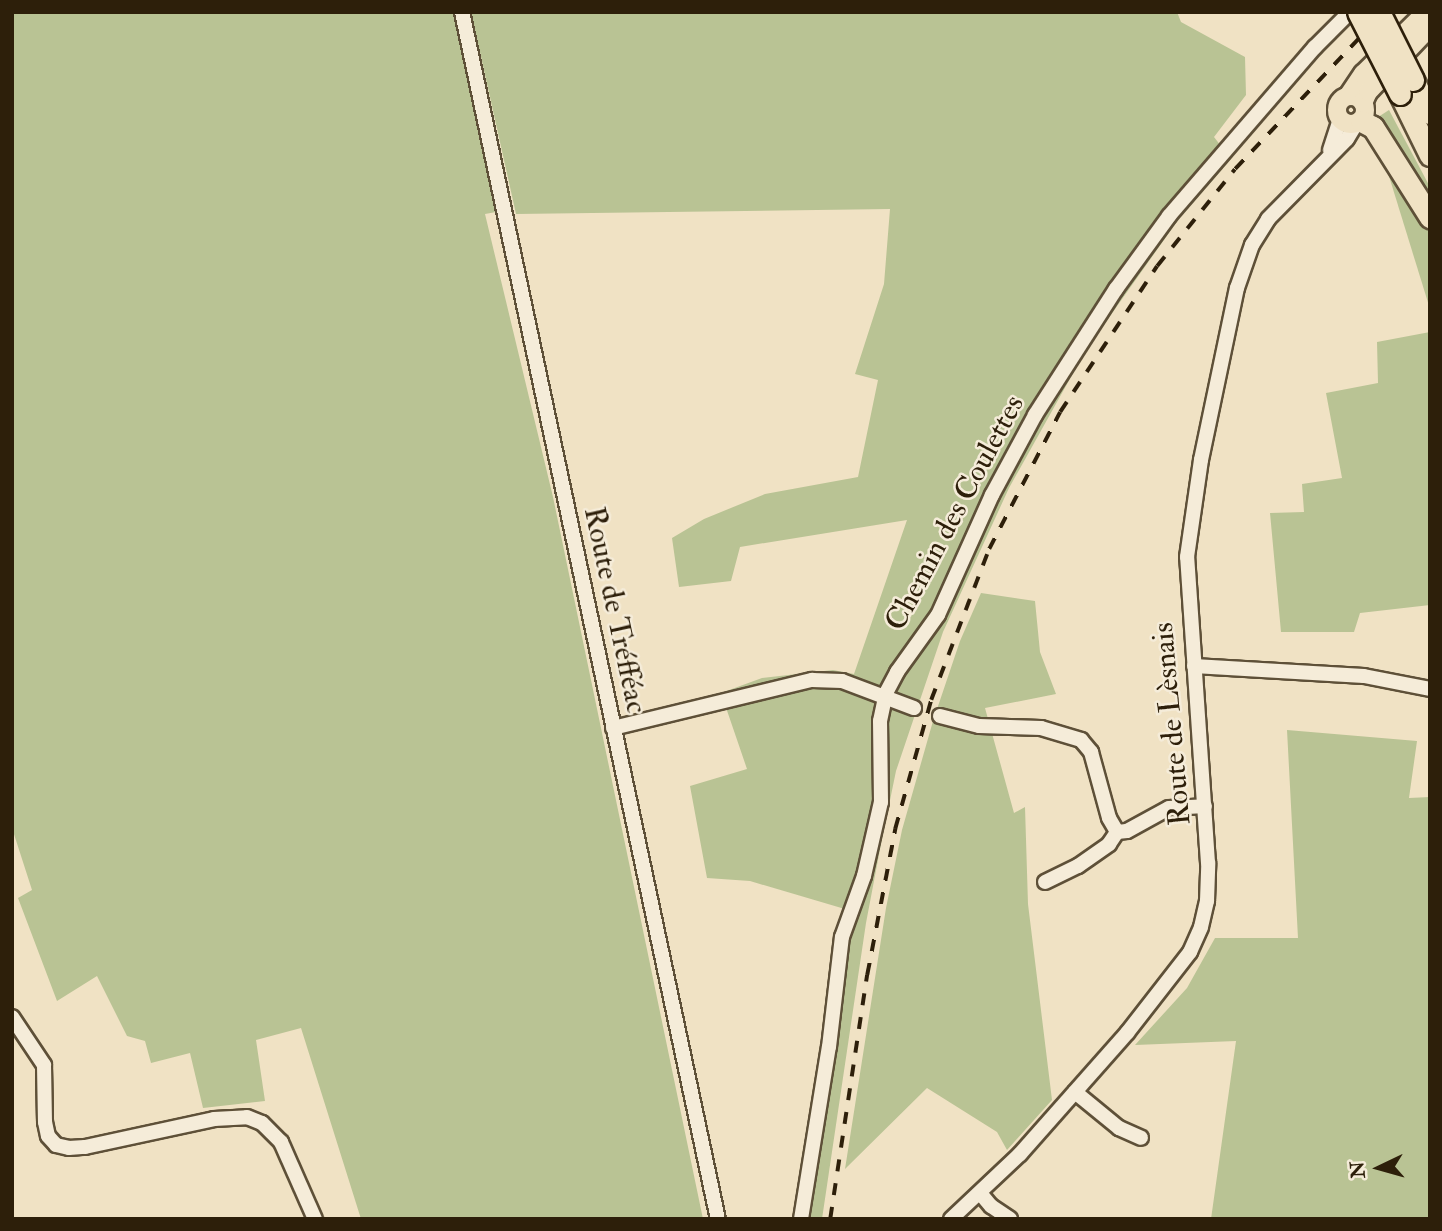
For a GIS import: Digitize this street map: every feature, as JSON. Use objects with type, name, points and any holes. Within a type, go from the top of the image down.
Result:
[{"type":"highway","points":[[1358,12],[1406,87],[1430,113]]},
{"type":"highway","points":[[1379,12],[1430,155]]},
{"type":"highway","points":[[1354,113],[1373,127],[1430,216]]},
{"type":"main road","points":[[1354,113],[1363,74],[1426,12]]},
{"type":"main road","points":[[1354,113],[1368,92],[1430,27]]},
{"type":"street","name":"Route de Tréfféac","points":[[462,12],[718,1219]]},
{"type":"street","name":"Chemin des Coulettes","points":[[802,1219],[829,1047],[842,937],[863,876],[881,802],[880,721],[884,697],[897,672],[938,615],[998,484],[1070,357],[1169,216],[1325,37],[1350,12]]},
{"type":"street","name":"Route de Lèsnais","points":[[951,1219],[980,1193],[1127,1033],[1190,952],[1207,901],[1205,806],[1187,557],[1201,460],[1237,288],[1252,245],[1268,219],[1322,163],[1354,113]]},
{"type":"street","points":[[1194,666],[1364,676],[1430,690]]},
{"type":"street","points":[[613,728],[812,680],[842,681],[914,708]]},
{"type":"street","points":[[940,716],[979,726],[1041,728],[1081,740],[1091,752],[1109,818],[1117,832]]},
{"type":"street","points":[[1117,832],[1127,831],[1169,808],[1205,806]]},
{"type":"street","points":[[1045,883],[1078,866],[1109,844],[1117,832]]},
{"type":"street","points":[[12,1017],[44,1065],[45,1122],[48,1136],[56,1145],[85,1147],[214,1119],[247,1117],[262,1123],[281,1142],[315,1219]]},
{"type":"street","points":[[1075,1091],[1119,1128],[1141,1138]]},
{"type":"street","points":[[980,1193],[991,1206],[1010,1219]]},
{"type":"green space","points":[[12,12],[453,12],[496,212],[485,214],[553,497],[703,1219],[361,1219],[301,1028],[256,1040],[265,1101],[203,1108],[190,1053],[151,1063],[145,1041],[127,1036],[97,976],[57,1001],[18,898],[32,890],[12,828]]},
{"type":"green space","points":[[471,12],[1177,12],[1181,22],[1245,57],[1246,95],[1214,137],[1231,159],[1178,220],[1086,350],[1009,488],[943,632],[896,771],[866,923],[822,1219],[806,1219],[855,912],[750,881],[707,878],[690,786],[747,769],[721,693],[762,678],[833,670],[854,674],[907,520],[740,547],[731,581],[679,587],[672,538],[704,519],[765,494],[858,477],[878,380],[855,374],[884,284],[890,209],[516,214]]},
{"type":"green space","points":[[1389,110],[1430,187],[1430,309],[1372,121]]},
{"type":"green space","points":[[1430,332],[1430,605],[1360,613],[1354,632],[1281,632],[1270,513],[1304,512],[1302,484],[1342,478],[1326,393],[1378,383],[1377,342]]},
{"type":"green space","points":[[981,593],[1035,601],[1040,652],[1056,694],[985,708],[1014,813],[1025,807],[1028,904],[1052,1100],[1007,1150],[997,1132],[927,1088],[845,1169],[886,908],[902,830],[933,721],[960,641]]},
{"type":"green space","points":[[1287,730],[1417,741],[1409,798],[1430,797],[1430,1219],[1211,1219],[1236,1041],[1135,1045],[1187,988],[1215,938],[1298,938]]},
{"type":"railway","points":[[830,1219],[867,975],[895,829],[931,700],[989,549],[1060,412],[1157,266],[1235,169],[1384,12]]}]
